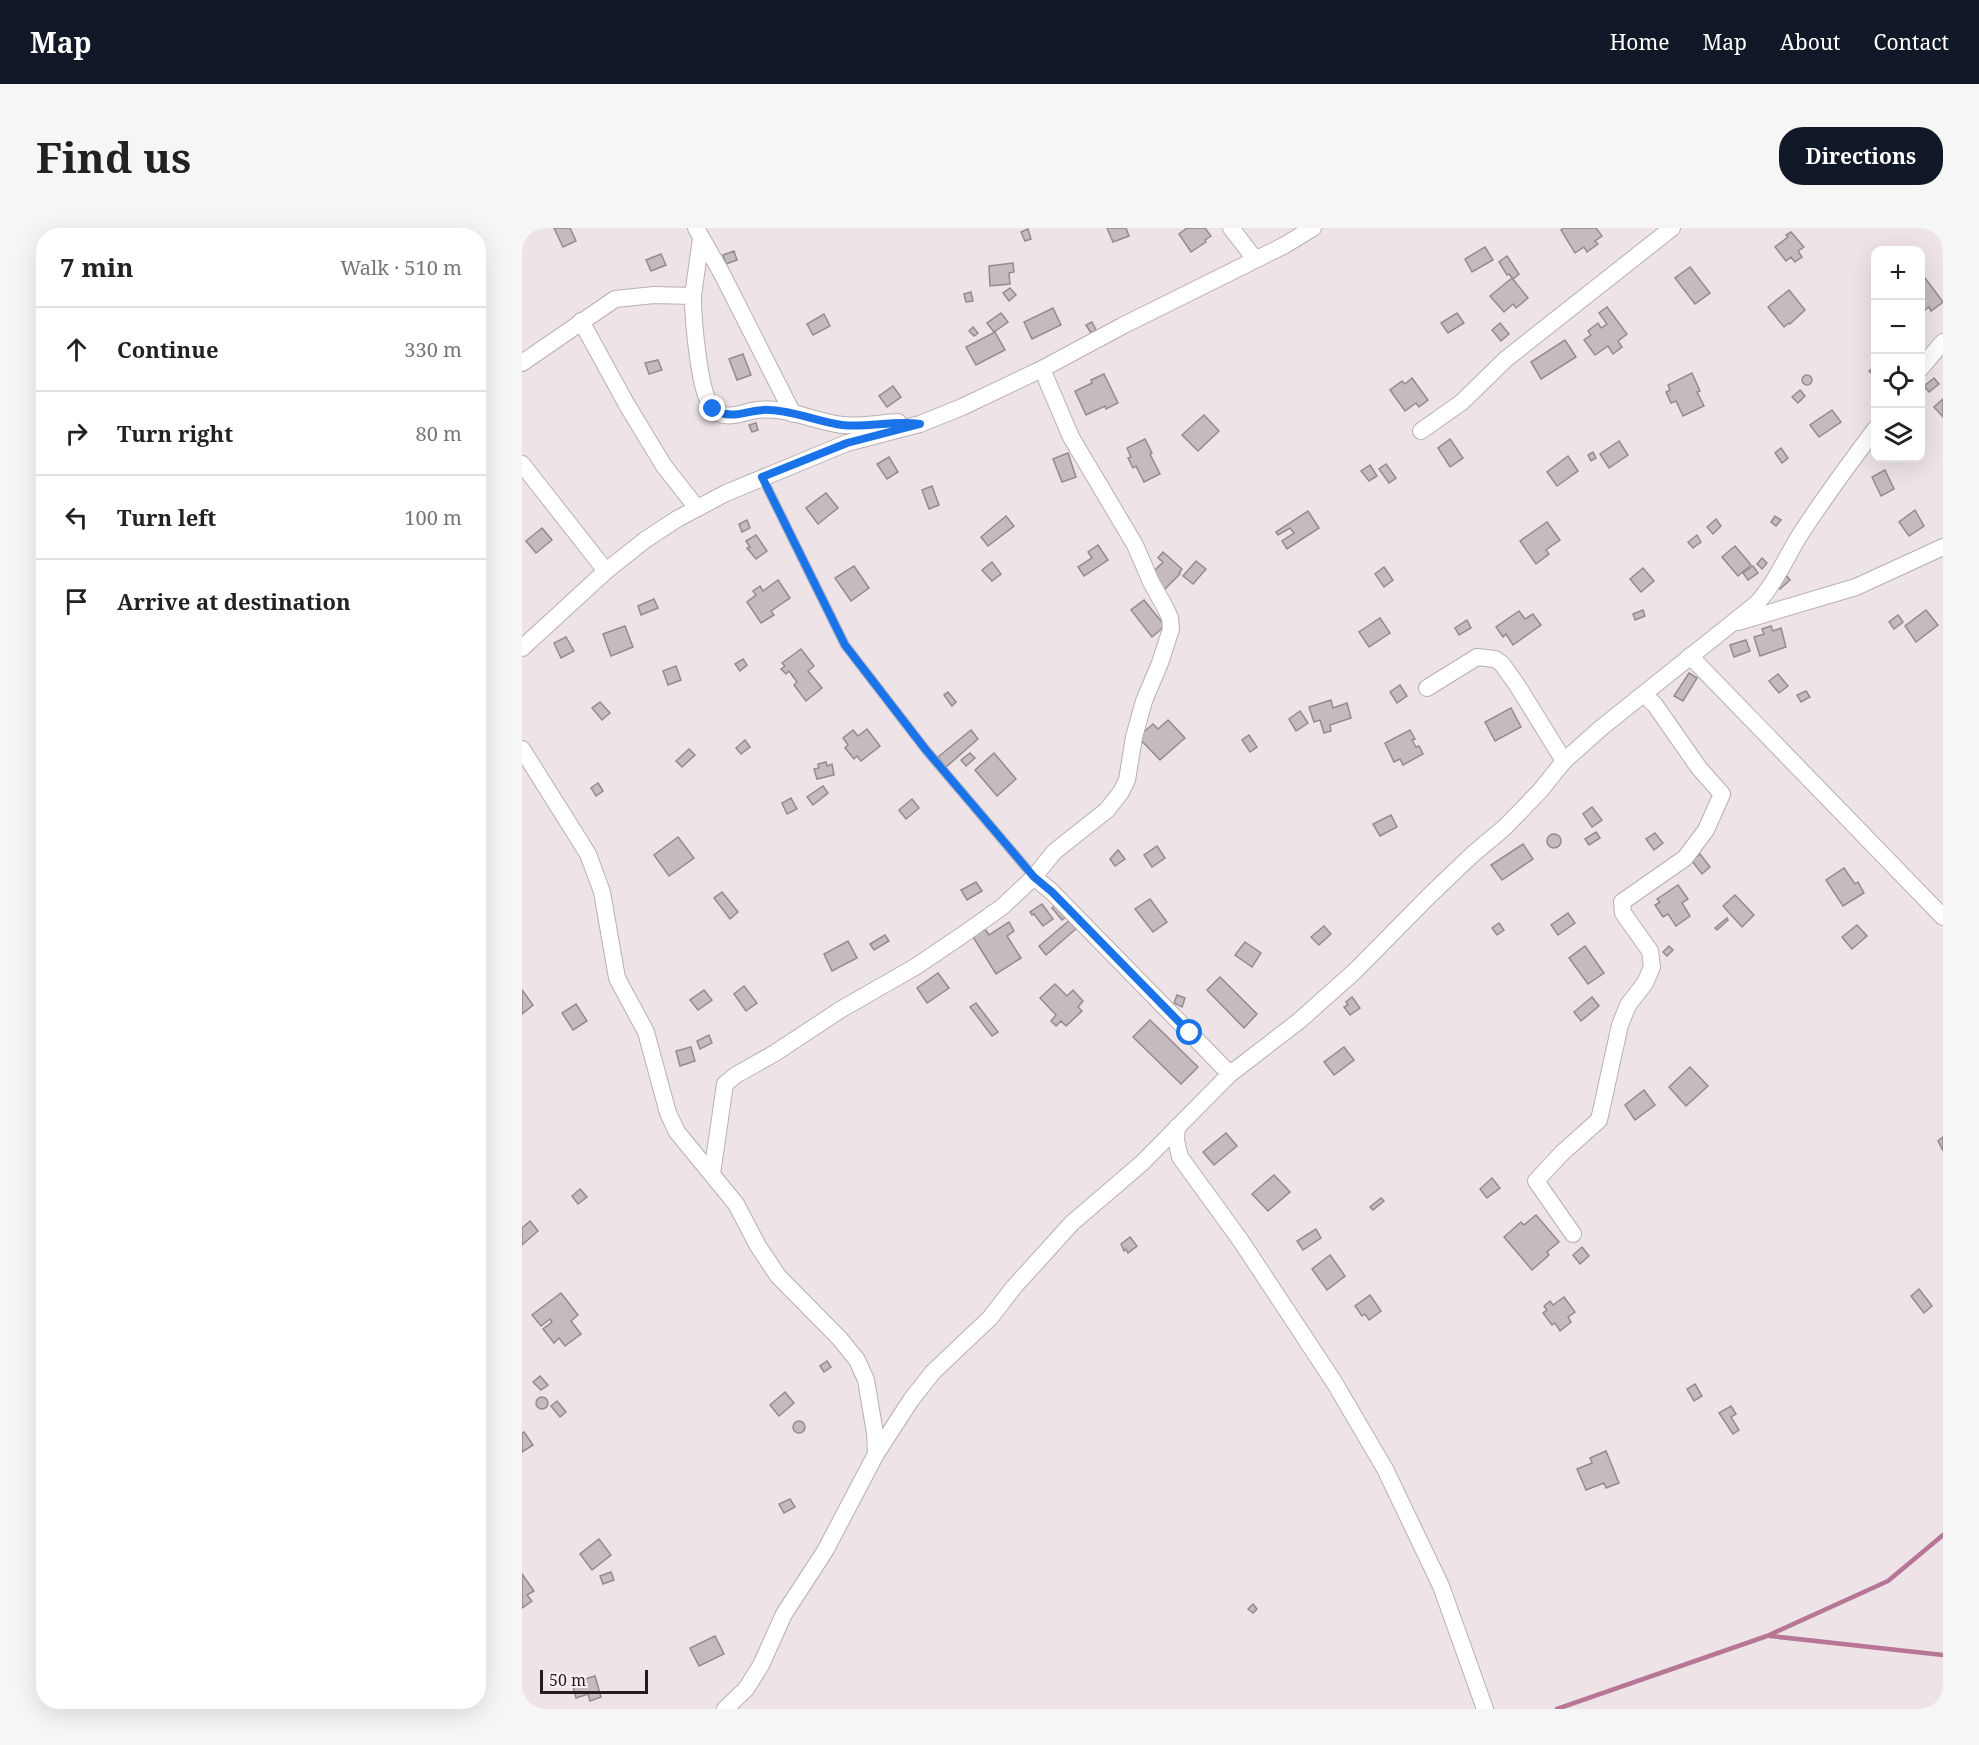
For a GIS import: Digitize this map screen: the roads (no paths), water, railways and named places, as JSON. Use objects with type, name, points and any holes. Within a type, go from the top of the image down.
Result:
[{"type":"street","points":[[1231,228],[1255,260]]},
{"type":"street","points":[[522,648],[606,571],[645,540],[697,508],[762,477],[847,443],[920,424],[962,407],[1042,369],[1313,228]]},
{"type":"street","points":[[1421,431],[1462,402],[1506,359],[1672,228]]},
{"type":"street","points":[[699,233],[693,296],[697,349],[706,397],[713,409],[723,415],[735,416],[757,410],[771,410],[844,425],[900,422],[920,424]]},
{"type":"street","points":[[699,233],[793,414]]},
{"type":"street","points":[[522,363],[615,299],[654,295],[693,296]]},
{"type":"street","points":[[581,321],[627,405],[664,466],[697,508]]},
{"type":"street","points":[[1925,363],[1943,342]]},
{"type":"street","points":[[712,1174],[725,1084],[961,936],[1002,907],[1034,877],[1054,852],[1107,810],[1127,780],[1134,736],[1144,701],[1171,629],[1170,618],[1135,545],[1071,437],[1042,369]]},
{"type":"street","points":[[725,1709],[746,1689],[761,1665],[784,1614],[825,1551],[876,1454],[911,1400],[933,1372],[990,1318],[1014,1287],[1072,1222],[1142,1163],[1230,1074],[1299,1021],[1356,970],[1437,888],[1504,828],[1564,761],[1601,728],[1767,593],[1799,537],[1871,434]]},
{"type":"street","points":[[522,464],[606,571]]},
{"type":"street","points":[[1728,625],[1856,587],[1943,547]]},
{"type":"street","points":[[1690,656],[1943,917]]},
{"type":"street","points":[[1427,688],[1476,657],[1495,659],[1502,664],[1517,686],[1564,761]]},
{"type":"street","points":[[1573,1234],[1536,1181],[1562,1153],[1599,1120],[1620,1025],[1628,1005],[1646,983],[1652,967],[1650,951],[1623,913],[1622,902],[1686,858],[1706,830],[1722,794],[1699,768],[1655,705],[1644,694]]},
{"type":"street","points":[[522,748],[588,854],[602,892],[617,978],[646,1032],[668,1113],[677,1132],[736,1204],[758,1246],[778,1276],[840,1339],[857,1360],[866,1380],[875,1433],[876,1454]]},
{"type":"street","points":[[1034,877],[1052,892],[1230,1074]]},
{"type":"street","points":[[1177,1127],[1176,1140],[1180,1157],[1240,1241],[1334,1382],[1384,1469],[1442,1586],[1485,1709]]},
{"type":"lane","points":[[762,477],[845,645],[926,750],[1034,877]]},
{"type":"waterway","points":[[1557,1709],[1767,1636],[1888,1581],[1943,1535]]},
{"type":"waterway","points":[[1770,1636],[1943,1655]]}]
